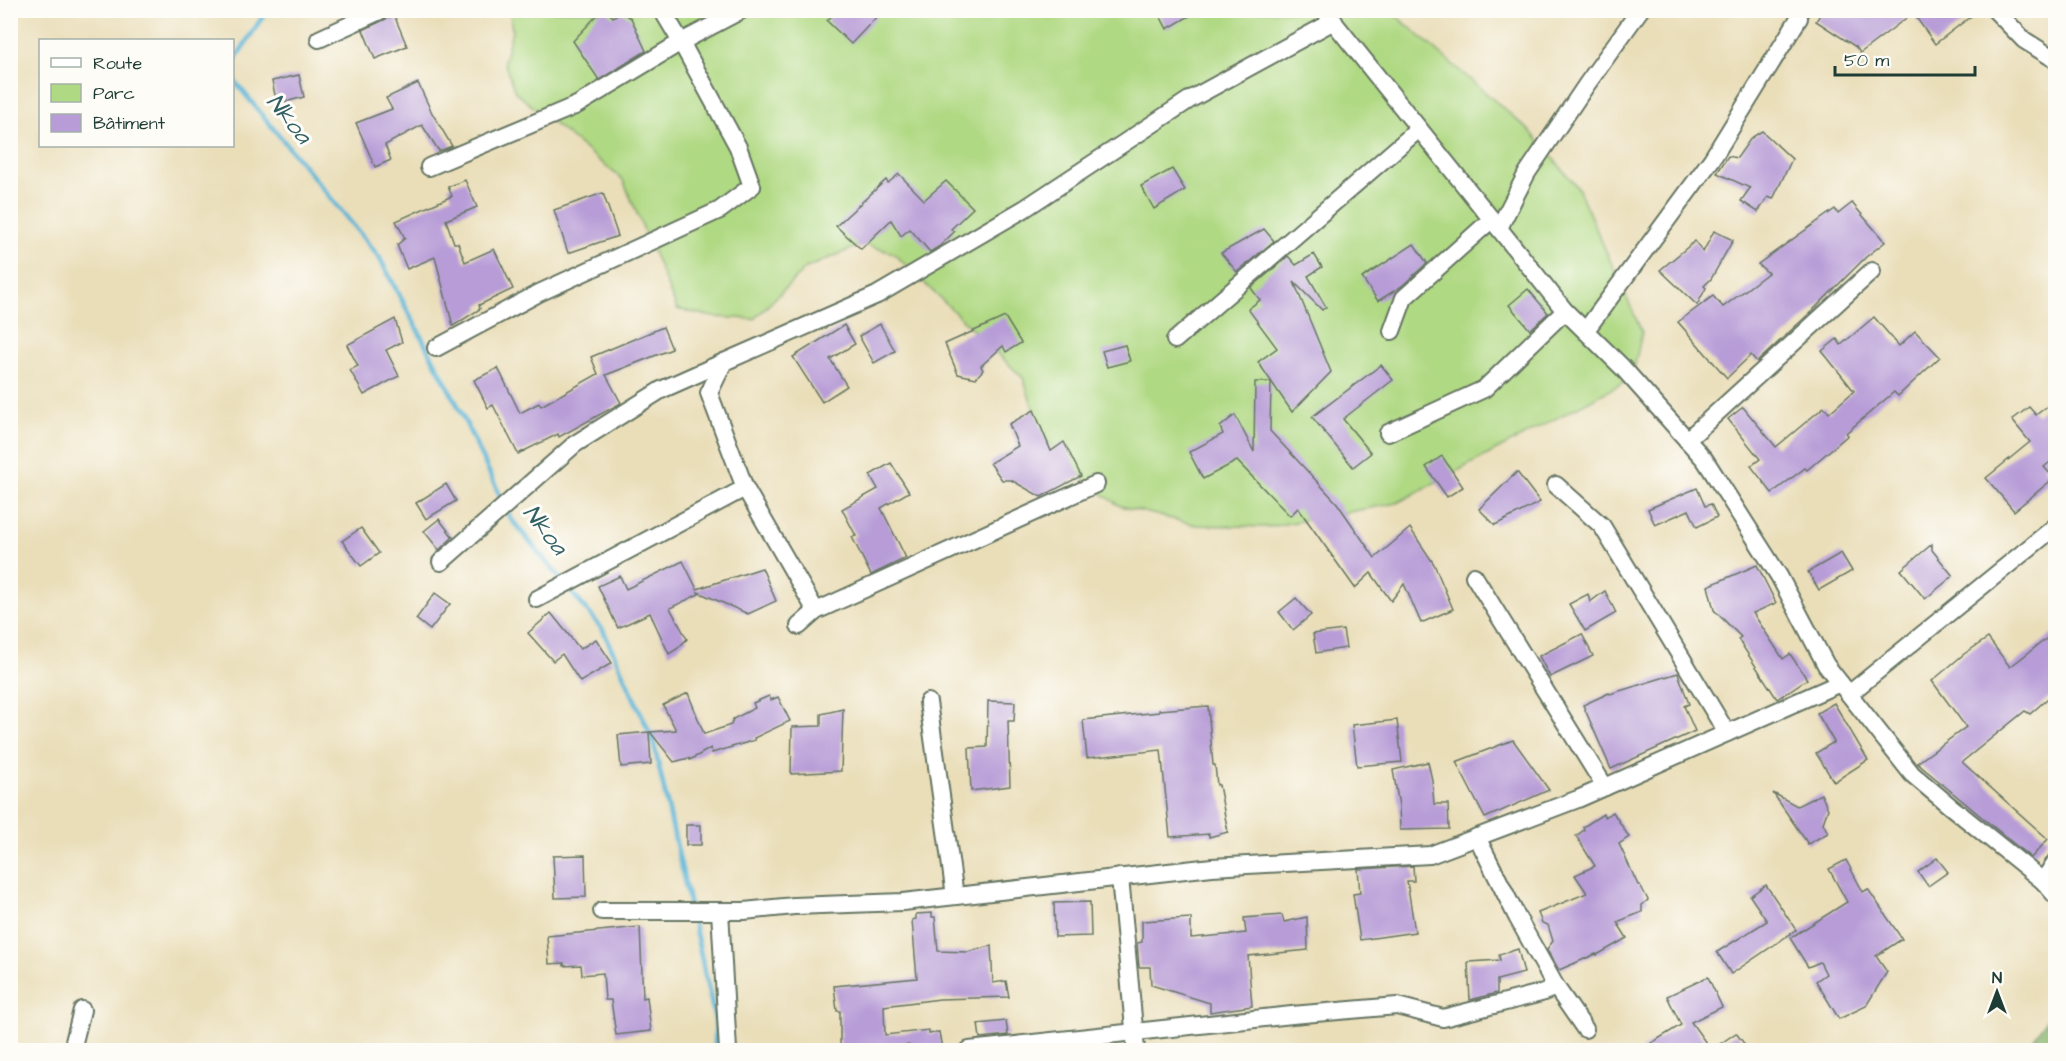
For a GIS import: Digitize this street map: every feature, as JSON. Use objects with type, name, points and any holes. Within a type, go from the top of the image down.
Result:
[{"type":"street","points":[[319,39],[382,10]]},
{"type":"street","points":[[436,348],[539,293],[720,210],[752,186],[738,147],[662,10]]},
{"type":"street","points":[[429,167],[577,105],[681,42],[742,10]]},
{"type":"street","points":[[1392,331],[1404,298],[1496,223],[1587,84],[1641,10]]},
{"type":"street","points":[[1995,10],[2024,40],[2055,60]]},
{"type":"street","points":[[441,562],[575,444],[661,390],[877,295],[1024,209],[1189,100],[1330,14],[1419,129],[1566,311],[1705,460],[1779,576],[1826,665],[1912,774],[2043,881],[2055,896]]},
{"type":"street","points":[[1586,330],[1712,159],[1799,18]]},
{"type":"street","points":[[1175,340],[1419,129]]},
{"type":"street","points":[[1688,440],[1872,271]]},
{"type":"street","points":[[1389,433],[1484,389],[1566,311]]},
{"type":"street","points":[[724,362],[709,393],[745,488],[816,611]]},
{"type":"street","points":[[799,626],[816,611],[1096,484]]},
{"type":"street","points":[[1556,485],[1602,526],[1727,734]]},
{"type":"street","points":[[537,599],[745,488]]},
{"type":"street","points":[[602,911],[720,911],[903,902],[1212,867],[1430,855],[1605,787],[1727,734],[1844,688],[2055,526]]},
{"type":"street","points":[[1474,576],[1605,787]]},
{"type":"street","points":[[928,702],[955,896]]},
{"type":"street","points":[[1477,837],[1517,917],[1556,987],[1585,1029]]},
{"type":"street","points":[[2043,881],[2055,861]]},
{"type":"street","points":[[1120,877],[1136,1050]]},
{"type":"street","points":[[720,911],[728,1050]]},
{"type":"street","points":[[969,1050],[1134,1031],[1397,1006],[1443,1018],[1541,993],[1556,987]]},
{"type":"street","points":[[72,1050],[82,1010]]},
{"type":"green space","points":[[510,11],[1397,11],[1393,13],[1531,132],[1578,188],[1642,332],[1632,378],[1397,503],[1268,527],[1196,525],[1120,506],[1091,486],[1043,437],[1023,378],[893,253],[863,244],[806,268],[754,319],[713,317],[677,309],[623,180],[515,92],[504,62],[512,31]]},
{"type":"green space","points":[[2055,1006],[2055,1050],[2027,1050]]},
{"type":"building","points":[[602,10],[606,10],[613,17],[620,12],[631,18],[646,51],[599,80],[573,41]]},
{"type":"building","points":[[837,10],[883,10],[851,44],[827,21]]},
{"type":"building","points":[[1157,10],[1200,10],[1167,29]]},
{"type":"building","points":[[1823,10],[1979,10],[1935,44],[1913,13],[1860,53],[1856,47],[1816,21]]},
{"type":"building","points":[[394,15],[407,46],[375,59],[363,30]]},
{"type":"building","points":[[299,75],[304,97],[277,104],[272,81]]},
{"type":"building","points":[[418,83],[432,113],[452,146],[439,151],[422,125],[385,145],[391,160],[375,167],[356,123],[392,109],[386,98]]},
{"type":"building","points":[[1762,131],[1792,159],[1773,199],[1768,197],[1758,212],[1741,201],[1750,188],[1717,173],[1728,156],[1737,158],[1751,138]]},
{"type":"building","points":[[1172,169],[1185,190],[1154,209],[1141,186]]},
{"type":"building","points":[[899,174],[924,200],[946,181],[973,208],[951,229],[954,232],[930,252],[910,229],[901,236],[891,220],[861,249],[836,226],[886,180],[888,183]]},
{"type":"building","points":[[465,180],[477,207],[446,220],[454,243],[458,243],[465,262],[494,249],[513,289],[479,305],[480,309],[453,326],[435,257],[407,269],[397,245],[405,238],[396,221],[452,196],[448,187]]},
{"type":"building","points":[[603,193],[618,236],[568,253],[554,210]]},
{"type":"building","points":[[1852,203],[1885,242],[1866,257],[1757,362],[1751,355],[1727,378],[1678,322],[1713,296],[1723,307],[1768,273],[1758,264],[1835,209],[1838,214]]},
{"type":"building","points":[[1264,229],[1274,241],[1237,272],[1221,253]]},
{"type":"building","points":[[1714,231],[1733,240],[1711,279],[1704,286],[1706,288],[1697,305],[1660,270],[1695,241],[1703,252]]},
{"type":"building","points":[[1414,244],[1427,263],[1402,286],[1378,301],[1362,278]]},
{"type":"building","points":[[1314,254],[1322,267],[1308,276],[1326,307],[1322,310],[1294,282],[1331,372],[1292,412],[1258,362],[1277,348],[1248,309],[1260,300],[1251,288],[1288,256],[1296,265]]},
{"type":"building","points":[[1528,289],[1548,313],[1530,330],[1509,305]]},
{"type":"building","points":[[1005,317],[1021,343],[1006,352],[1003,346],[981,366],[983,370],[976,378],[958,374],[945,344]]},
{"type":"building","points":[[1874,317],[1899,346],[1915,331],[1940,357],[1898,396],[1894,392],[1807,470],[1805,468],[1772,493],[1751,466],[1760,459],[1728,419],[1743,407],[1776,447],[1824,407],[1829,413],[1854,391],[1822,351],[1837,339],[1841,345]]},
{"type":"building","points":[[395,319],[402,342],[386,350],[399,376],[364,395],[350,370],[358,366],[347,345]]},
{"type":"building","points":[[880,324],[895,351],[874,363],[859,336]]},
{"type":"building","points":[[844,325],[855,344],[830,359],[847,386],[822,402],[793,357]]},
{"type":"building","points":[[663,327],[672,349],[606,375],[621,403],[559,437],[558,434],[518,454],[493,405],[488,408],[474,380],[498,368],[520,413],[539,403],[541,406],[598,374],[591,357]]},
{"type":"building","points":[[1125,345],[1130,361],[1107,367],[1102,351]]},
{"type":"building","points":[[1381,365],[1393,380],[1343,419],[1371,453],[1353,467],[1312,417]]},
{"type":"building","points":[[1255,382],[1271,382],[1270,431],[1337,503],[1375,558],[1410,528],[1434,564],[1453,609],[1421,623],[1404,584],[1391,601],[1371,573],[1355,588],[1298,508],[1290,516],[1237,461],[1203,479],[1189,452],[1223,434],[1220,427],[1235,415],[1254,452]]},
{"type":"building","points":[[2055,400],[2055,458],[2044,467],[2054,478],[2014,511],[1986,478],[2030,442],[2012,420],[2029,407],[2036,415]]},
{"type":"building","points":[[1034,410],[1051,451],[1064,442],[1081,476],[1041,497],[1011,480],[1002,480],[990,463],[1018,446],[1009,424]]},
{"type":"building","points":[[1442,456],[1463,487],[1447,497],[1426,467]]},
{"type":"building","points":[[891,463],[909,492],[881,508],[906,558],[871,575],[852,537],[856,536],[842,509],[878,489],[870,475]]},
{"type":"building","points":[[1517,472],[1540,502],[1495,525],[1479,509]]},
{"type":"building","points":[[446,484],[456,501],[426,519],[416,503]]},
{"type":"building","points":[[1697,488],[1705,506],[1711,504],[1717,517],[1697,527],[1689,510],[1655,525],[1648,509]]},
{"type":"building","points":[[439,519],[453,537],[439,550],[424,531]]},
{"type":"building","points":[[361,528],[379,553],[361,566],[342,541]]},
{"type":"building","points":[[1932,544],[1932,550],[1953,576],[1925,599],[1901,570]]},
{"type":"building","points":[[1841,553],[1852,571],[1819,590],[1808,572]]},
{"type":"building","points":[[683,561],[697,589],[762,568],[776,601],[748,614],[698,592],[699,594],[670,608],[687,639],[669,654],[650,613],[618,628],[598,586],[620,576],[626,589]]},
{"type":"building","points":[[1757,565],[1776,603],[1753,613],[1783,659],[1790,654],[1807,679],[1777,699],[1738,639],[1741,637],[1714,610],[1708,586]]},
{"type":"building","points":[[1605,591],[1616,613],[1585,631],[1569,604],[1588,594],[1590,602]]},
{"type":"building","points":[[435,593],[450,604],[430,630],[416,619]]},
{"type":"building","points":[[1296,598],[1311,615],[1293,630],[1279,612]]},
{"type":"building","points":[[551,613],[580,649],[596,639],[612,663],[580,682],[562,654],[553,661],[528,633]]},
{"type":"building","points":[[1343,630],[1346,648],[1316,653],[1313,634]]},
{"type":"building","points":[[2055,632],[2055,692],[2030,714],[2025,711],[1962,762],[2048,839],[2031,858],[1917,763],[1966,727],[1932,681],[1964,654],[1988,638],[2010,667]]},
{"type":"building","points":[[1582,634],[1593,656],[1550,677],[1539,656]]},
{"type":"building","points":[[1678,673],[1689,704],[1684,706],[1695,731],[1611,769],[1583,705],[1609,693]]},
{"type":"building","points":[[688,693],[704,734],[731,725],[733,719],[755,708],[753,703],[769,696],[771,700],[778,697],[790,721],[754,738],[755,740],[712,753],[711,748],[690,760],[689,758],[674,762],[650,732],[676,730],[663,705]]},
{"type":"building","points":[[988,701],[1015,702],[1014,721],[1008,721],[1010,786],[971,791],[969,748],[987,747]]},
{"type":"building","points":[[1834,703],[1868,760],[1834,782],[1816,753],[1834,742],[1817,713]]},
{"type":"building","points":[[1208,706],[1213,765],[1215,765],[1217,785],[1219,785],[1228,832],[1209,837],[1209,834],[1170,837],[1161,750],[1087,758],[1083,720]]},
{"type":"building","points":[[843,709],[841,771],[791,774],[792,727],[821,726],[821,714]]},
{"type":"building","points":[[1397,720],[1402,762],[1357,766],[1352,725]]},
{"type":"building","points":[[649,732],[651,764],[621,767],[618,735]]},
{"type":"building","points":[[1513,740],[1549,790],[1485,818],[1456,762]]},
{"type":"building","points":[[1428,762],[1434,804],[1448,804],[1449,829],[1400,830],[1393,770]]},
{"type":"building","points":[[1773,793],[1797,806],[1821,794],[1828,809],[1823,823],[1828,833],[1808,844]]},
{"type":"building","points":[[1613,812],[1629,837],[1619,844],[1638,885],[1648,900],[1642,905],[1642,912],[1617,922],[1627,938],[1597,955],[1559,970],[1547,949],[1553,941],[1548,925],[1542,923],[1538,913],[1587,893],[1575,875],[1595,866],[1576,836],[1584,830],[1583,827],[1603,814],[1605,817]]},
{"type":"building","points":[[686,825],[701,825],[701,845],[686,845]]},
{"type":"building","points":[[585,855],[586,897],[555,898],[553,856]]},
{"type":"building","points":[[1937,858],[1948,872],[1928,886],[1918,872]]},
{"type":"building","points":[[1846,860],[1863,892],[1868,889],[1902,939],[1876,956],[1887,972],[1866,1006],[1839,1019],[1816,981],[1826,974],[1820,962],[1808,967],[1790,938],[1847,902],[1829,869]]},
{"type":"building","points":[[1413,866],[1414,881],[1407,881],[1415,932],[1360,940],[1353,894],[1360,893],[1358,869]]},
{"type":"building","points":[[1766,885],[1796,930],[1731,974],[1717,952],[1767,921],[1750,896]]},
{"type":"building","points":[[1090,902],[1091,936],[1055,937],[1054,903]]},
{"type":"building","points":[[932,913],[932,917],[935,917],[938,951],[968,952],[991,946],[993,983],[1006,981],[1009,997],[940,999],[884,1006],[885,1035],[929,1030],[929,1034],[939,1032],[942,1049],[910,1050],[909,1045],[878,1050],[840,1050],[840,1011],[837,1011],[834,986],[917,978],[912,920],[916,919],[916,914]]},
{"type":"building","points":[[1282,915],[1284,922],[1307,917],[1308,950],[1248,956],[1252,1006],[1210,1012],[1210,1003],[1151,985],[1150,967],[1139,967],[1137,943],[1142,942],[1142,921],[1191,918],[1191,938],[1246,933],[1244,918]]},
{"type":"building","points":[[640,927],[643,998],[647,997],[651,1031],[616,1035],[611,1000],[605,1000],[603,973],[582,975],[581,965],[549,964],[547,936]]},
{"type":"building","points":[[1518,949],[1524,973],[1497,980],[1497,993],[1470,1000],[1468,962],[1500,960],[1499,955]]},
{"type":"building","points":[[1708,977],[1722,1007],[1691,1022],[1711,1050],[1640,1050],[1681,1025],[1667,996]]},
{"type":"building","points":[[1006,1021],[1008,1035],[980,1038],[978,1024]]},
{"type":"building","points":[[1736,1033],[1749,1050],[1711,1050]]},
{"type":"waterway","name":"Nkoa","points":[[234,61],[267,10]]},
{"type":"waterway","name":"Nkoa","points":[[234,80],[379,257],[456,402],[511,519],[603,630],[653,740],[716,1023],[715,1050]]}]
